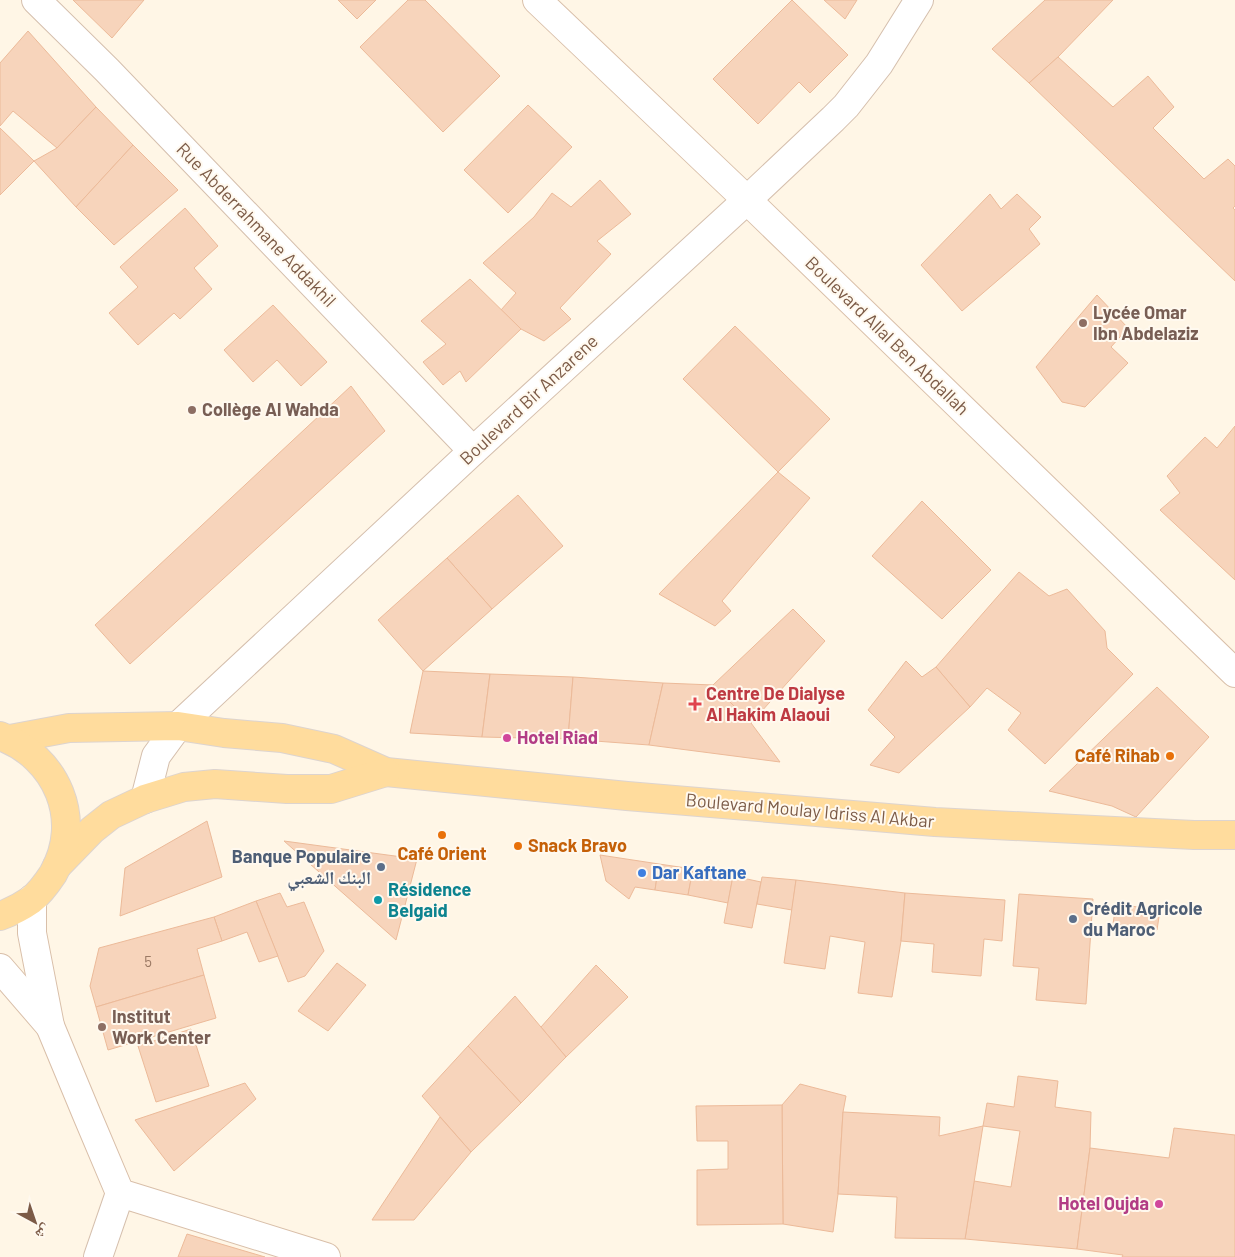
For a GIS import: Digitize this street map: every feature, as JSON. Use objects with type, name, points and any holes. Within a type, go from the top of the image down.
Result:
[{"type":"main road","name":"Boulevard Moulay Idriss Al Akbar","points":[[5,738],[69,728],[178,726],[224,733],[282,738],[334,748],[386,772],[627,796],[935,822],[1194,835],[1235,835]]},
{"type":"main road","points":[[0,916],[32,899],[46,884],[57,866],[64,845],[66,824],[63,803],[56,783],[44,765],[28,750],[5,738]]},
{"type":"main road","name":"Boulevard Moulay Idriss Al Akbar","points":[[57,866],[92,830],[111,815],[145,800],[184,787],[215,784],[287,789],[331,789],[386,772]]},
{"type":"street","name":"Rue Abderrahmane Addakhil","points":[[36,0],[114,77],[473,450]]},
{"type":"street","name":"Boulevard Allal Ben Abdallah","points":[[537,0],[747,200],[1235,673]]},
{"type":"street","name":"Boulevard Bir Anzarene","points":[[145,800],[156,756],[178,726],[473,450],[747,200],[846,106],[879,64],[919,0]]},
{"type":"street","points":[[32,899],[32,934],[50,1026],[120,1193],[98,1257]]},
{"type":"street","points":[[0,968],[50,1026]]},
{"type":"street","points":[[120,1193],[326,1257]]},
{"type":"building","points":[[73,0],[144,0],[112,38]]},
{"type":"building","points":[[338,0],[376,0],[357,19]]},
{"type":"building","points":[[408,0],[425,0],[500,76],[443,132],[360,47]]},
{"type":"building","points":[[792,0],[848,55],[810,93],[799,82],[758,124],[713,79]]},
{"type":"building","points":[[824,0],[857,0],[845,19]]},
{"type":"building","points":[[1045,0],[1113,0],[1058,57],[1029,83],[992,49]]},
{"type":"building","points":[[28,31],[96,107],[57,148],[13,111],[0,126],[0,63]]},
{"type":"building","points":[[1058,57],[1113,107],[1148,76],[1174,107],[1153,128],[1204,179],[1228,159],[1235,166],[1235,206],[1233,208],[1235,210],[1235,281],[1029,83]]},
{"type":"building","points":[[528,105],[572,147],[508,213],[464,170]]},
{"type":"building","points":[[96,107],[133,145],[76,207],[34,161],[57,148]]},
{"type":"building","points":[[0,128],[34,161],[0,195]]},
{"type":"building","points":[[133,145],[178,190],[114,245],[76,207]]},
{"type":"building","points":[[600,180],[631,214],[597,241],[611,254],[560,308],[571,319],[544,341],[521,329],[501,310],[516,293],[483,263],[534,217],[552,193],[571,207]]},
{"type":"building","points":[[990,194],[1001,209],[1017,194],[1041,217],[1029,229],[1040,244],[962,311],[921,265]]},
{"type":"building","points":[[185,208],[218,246],[194,268],[212,289],[180,319],[174,313],[138,345],[109,313],[138,287],[120,267]]},
{"type":"building","points":[[470,279],[521,329],[466,382],[460,371],[443,385],[423,362],[446,344],[421,321]]},
{"type":"building","points":[[1097,295],[1128,328],[1111,347],[1128,363],[1085,407],[1062,402],[1036,367]]},
{"type":"building","points":[[273,305],[327,362],[301,386],[277,360],[253,382],[224,350]]},
{"type":"building","points":[[735,326],[830,419],[778,472],[683,379]]},
{"type":"building","points":[[351,386],[385,431],[130,664],[95,625]]},
{"type":"building","points":[[1235,426],[1235,580],[1160,510],[1180,493],[1167,476],[1205,437],[1217,448]]},
{"type":"building","points":[[778,472],[810,498],[722,601],[731,611],[715,626],[659,594]]},
{"type":"building","points":[[518,495],[563,546],[492,609],[447,558]]},
{"type":"building","points":[[922,501],[991,570],[942,619],[872,556]]},
{"type":"building","points":[[447,558],[492,609],[423,671],[378,620]]},
{"type":"building","points":[[1019,572],[1049,596],[1067,589],[1105,631],[1107,648],[1133,674],[1045,764],[1008,730],[1021,713],[987,688],[970,707],[936,667]]},
{"type":"building","points":[[793,609],[825,641],[751,723],[713,685]]},
{"type":"building","points":[[906,661],[922,677],[936,667],[970,707],[899,773],[870,765],[895,737],[868,710]]},
{"type":"building","points":[[423,671],[490,674],[482,737],[410,733]]},
{"type":"building","points":[[490,674],[573,677],[568,739],[482,737]]},
{"type":"building","points":[[573,677],[663,683],[649,745],[568,739]]},
{"type":"building","name":"Centre De Dialyse Al Hakim Alaoui","points":[[663,683],[713,685],[751,723],[780,762],[649,745]]},
{"type":"building","points":[[1157,687],[1209,737],[1136,817],[1112,806],[1049,791]]},
{"type":"building","points":[[207,821],[222,877],[120,916],[125,868]]},
{"type":"building","name":"Résidence Belgaid","points":[[284,841],[417,859],[396,940]]},
{"type":"building","points":[[600,855],[659,864],[655,890],[635,887],[629,899],[606,881]]},
{"type":"building","points":[[659,864],[693,869],[688,895],[655,890]]},
{"type":"building","points":[[693,869],[733,876],[728,903],[688,895]]},
{"type":"building","points":[[733,876],[761,882],[752,928],[724,923]]},
{"type":"building","points":[[762,877],[796,880],[792,910],[757,904]]},
{"type":"building","points":[[796,880],[905,893],[901,941],[892,997],[858,993],[865,942],[830,936],[825,969],[784,963]]},
{"type":"building","points":[[280,893],[287,907],[304,902],[324,951],[305,976],[288,982],[256,901]]},
{"type":"building","points":[[905,893],[1005,900],[1002,941],[984,939],[981,976],[932,972],[934,944],[901,941]]},
{"type":"building","points":[[1019,894],[1093,899],[1086,1004],[1036,1000],[1039,968],[1013,966]]},
{"type":"building","points":[[256,901],[278,956],[259,962],[247,932],[222,941],[214,917]]},
{"type":"building","points":[[1116,904],[1160,910],[1157,930],[1113,924]]},
{"type":"building","points":[[214,917],[222,941],[197,949],[204,975],[96,1007],[90,986],[99,948]]},
{"type":"building","points":[[337,963],[366,985],[328,1031],[298,1011]]},
{"type":"building","points":[[596,965],[628,997],[566,1057],[541,1027]]},
{"type":"building","points":[[204,975],[216,1018],[108,1050],[96,1007]]},
{"type":"building","points":[[515,996],[566,1057],[521,1103],[468,1046]]},
{"type":"building","points":[[191,1029],[209,1086],[156,1102],[138,1046]]},
{"type":"building","points":[[468,1046],[521,1103],[471,1152],[422,1096]]},
{"type":"building","points":[[1018,1076],[1058,1081],[1055,1107],[1091,1112],[1090,1148],[1077,1249],[965,1239],[974,1181],[1011,1187],[1020,1131],[983,1126],[987,1103],[1014,1107]]},
{"type":"building","points":[[245,1083],[256,1099],[174,1171],[135,1120]]},
{"type":"building","points":[[800,1084],[846,1096],[833,1232],[783,1224],[782,1105]]},
{"type":"building","points":[[782,1105],[783,1224],[697,1225],[697,1170],[728,1169],[728,1141],[697,1141],[696,1106]]},
{"type":"building","points":[[843,1112],[940,1117],[939,1136],[983,1126],[965,1239],[895,1238],[897,1197],[838,1194]]},
{"type":"building","points":[[440,1117],[471,1152],[414,1220],[372,1220]]},
{"type":"building","name":"Hotel Oujda","points":[[1174,1128],[1235,1135],[1235,1257],[1122,1257],[1123,1255],[1077,1249],[1090,1148],[1169,1158]]},
{"type":"building","points":[[187,1234],[265,1257],[178,1257]]},
{"type":"place","name":"Lycée Omar Ibn Abdelaziz","points":[[1083,323]]},
{"type":"place","name":"Collège Al Wahda","points":[[192,410]]},
{"type":"place","name":"Centre De Dialyse Al Hakim Alaoui","points":[[695,704]]},
{"type":"place","name":"Hotel Riad","points":[[507,738]]},
{"type":"place","name":"Café Rihab","points":[[1170,756]]},
{"type":"place","name":"Café Orient","points":[[442,835]]},
{"type":"place","name":"Snack Bravo","points":[[518,846]]},
{"type":"place","name":"Banque Populaire البنك الشعبي","points":[[381,867]]},
{"type":"place","name":"Dar Kaftane","points":[[642,873]]},
{"type":"place","name":"Résidence Belgaid","points":[[378,900]]},
{"type":"place","name":"Crédit Agricole du Maroc","points":[[1073,919]]},
{"type":"place","name":"Institut Work Center","points":[[102,1027]]},
{"type":"place","name":"Hotel Oujda","points":[[1159,1204]]}]
